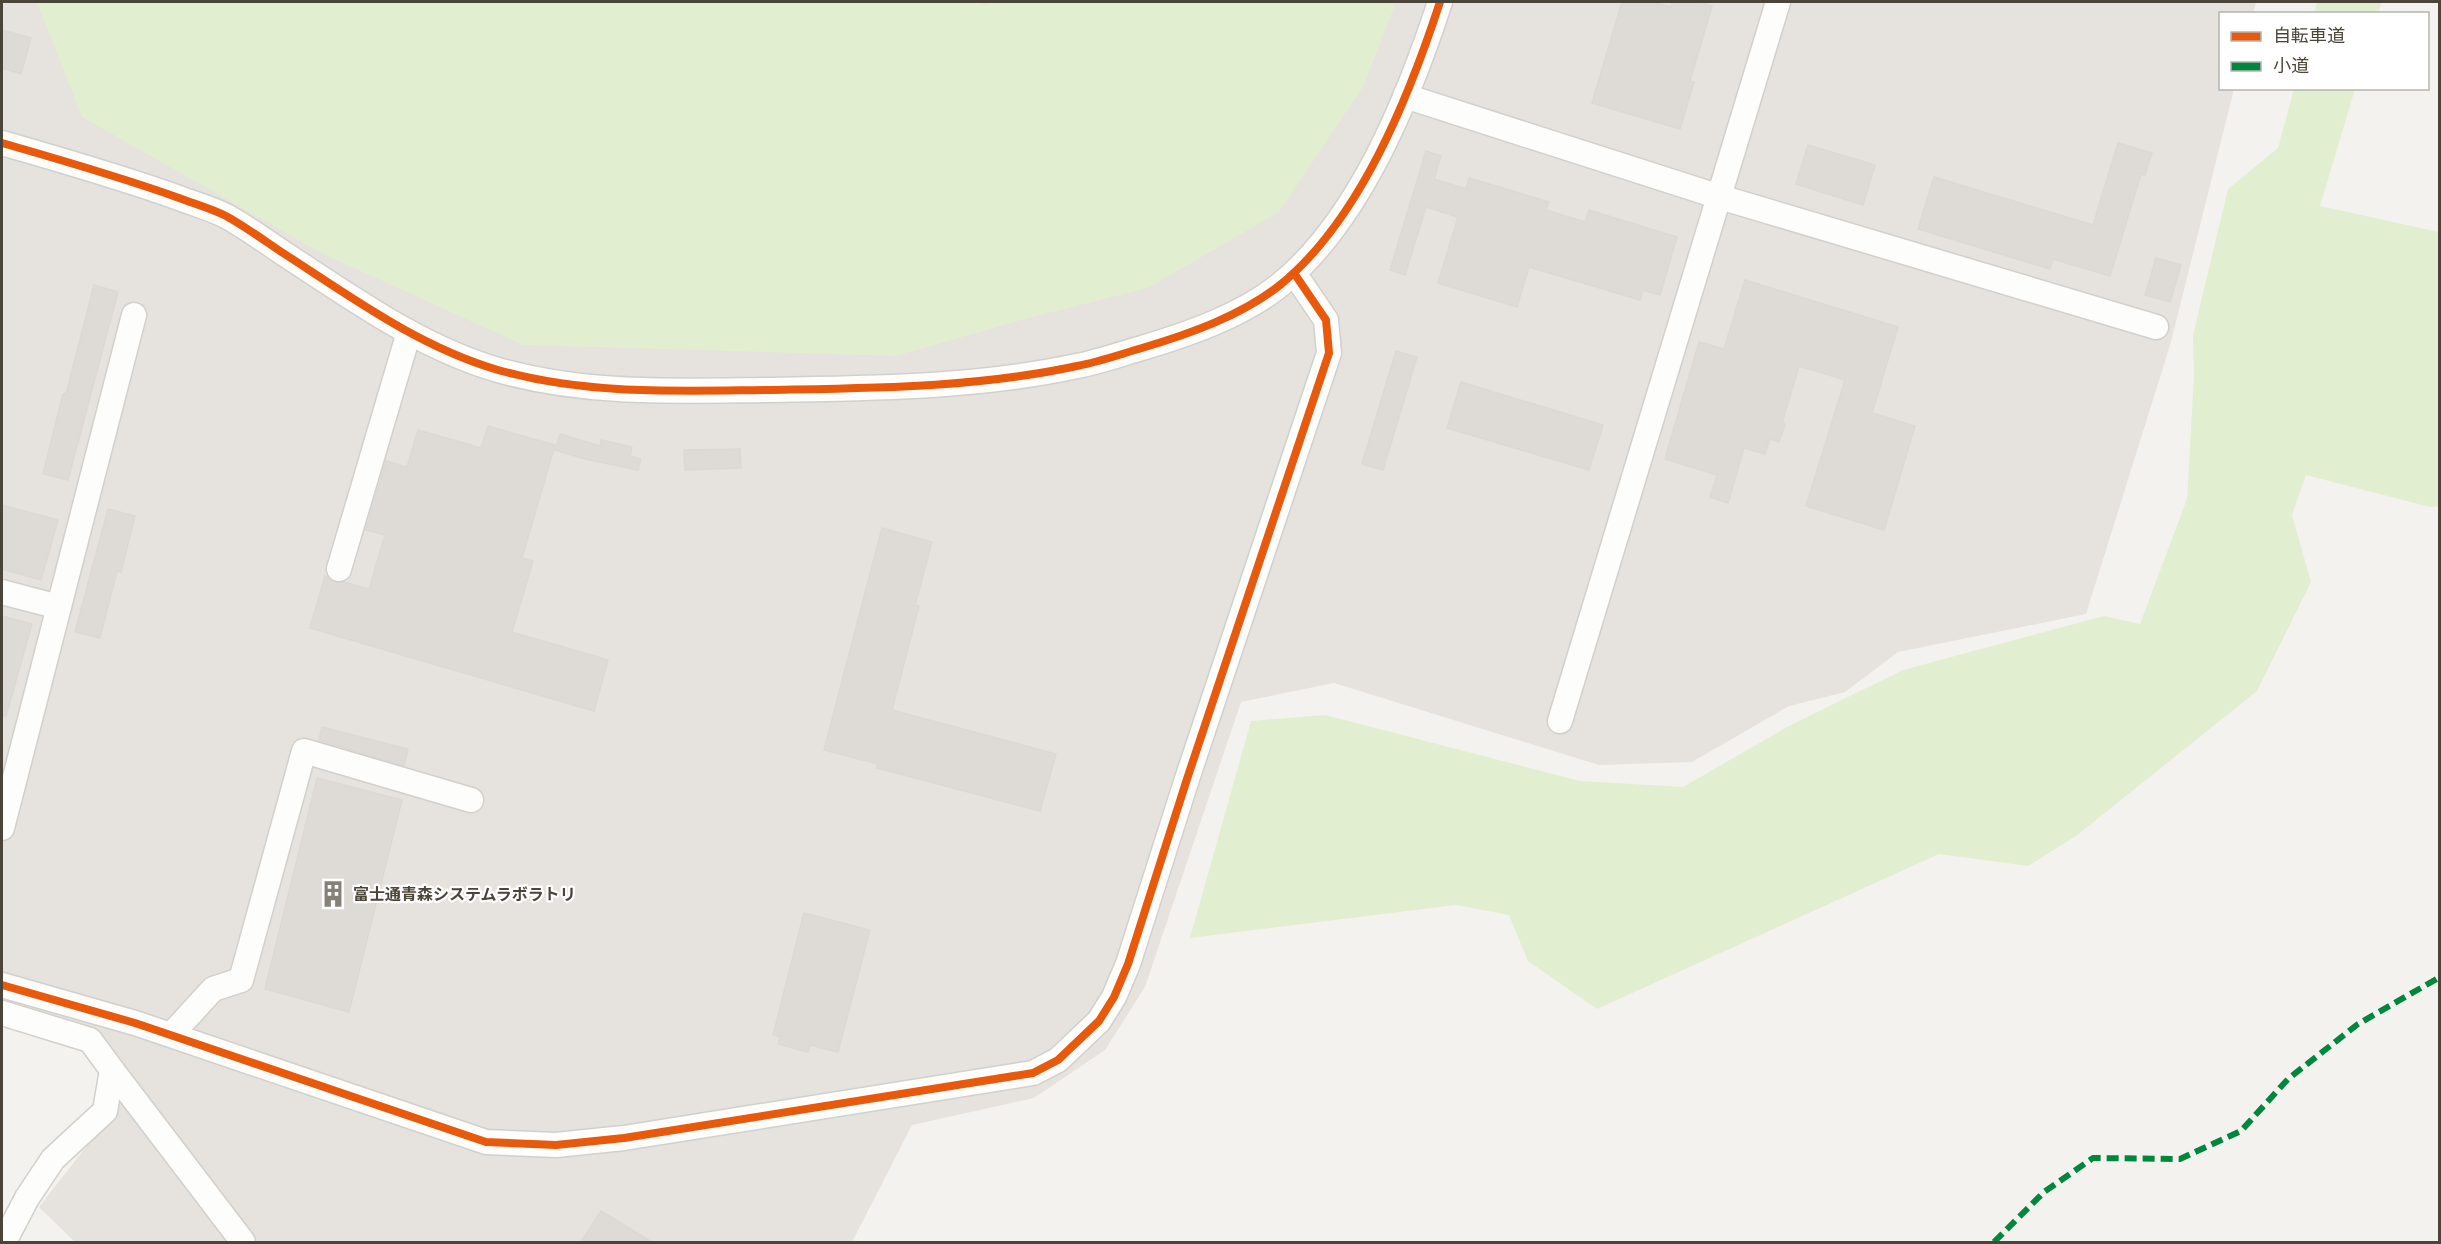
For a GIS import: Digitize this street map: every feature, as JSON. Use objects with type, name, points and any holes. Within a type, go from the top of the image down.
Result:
[{"type":"street","points":[[2,143],[141,184],[226,216],[408,332],[456,355],[498,370],[565,386],[637,392],[895,388],[992,379],[1079,366],[1172,339],[1221,319],[1257,300],[1293,273],[1330,234],[1353,199],[1385,140],[1405,96],[1440,2]]},
{"type":"street","points":[[1560,721],[1778,2]]},
{"type":"street","points":[[1405,96],[1720,197],[2156,327]]},
{"type":"street","points":[[2,985],[171,1035],[486,1142],[556,1145],[624,1138],[1033,1073],[1058,1060],[1099,1021],[1114,997],[1128,964],[1186,779],[1329,352],[1326,320],[1293,273]]},
{"type":"street","points":[[2,828],[134,315]]},
{"type":"street","points":[[339,569],[408,332]]},
{"type":"street","points":[[2,592],[59,607]]},
{"type":"street","points":[[171,1035],[213,989],[241,980],[304,751],[471,800]]},
{"type":"street","points":[[2,1013],[90,1040],[243,1242]]},
{"type":"street","points":[[4,1242],[27,1198],[53,1158],[105,1111],[112,1071]]},
{"type":"shaded area","points":[[2,2],[2256,2],[2253,12],[2219,12],[2219,90],[2234,90],[2171,342],[2086,614],[1898,652],[1845,692],[1789,706],[1692,762],[1599,765],[1334,683],[1241,702],[1145,987],[1105,1050],[1034,1098],[912,1125],[852,1242],[75,1242],[39,1207],[118,1106],[90,1053],[2,1026]]},
{"type":"shaded area","points":[[285,305],[378,359],[304,637],[206,607]]},
{"type":"shaded area","points":[[147,682],[295,724],[231,951],[83,910]]},
{"type":"green space","points":[[37,2],[977,2],[985,5],[995,2],[1382,2],[1395,5],[1363,87],[1279,212],[1148,288],[1025,319],[896,356],[523,345],[321,253],[82,117]]},
{"type":"green space","points":[[2317,2],[2382,2],[2378,12],[2314,12]]},
{"type":"green space","points":[[2294,90],[2355,90],[2320,206],[2439,232],[2439,506],[2430,507],[2306,475],[2292,515],[2311,582],[2257,691],[2076,836],[2028,866],[1939,854],[1597,1009],[1528,961],[1509,915],[1456,905],[1190,938],[1251,721],[1325,715],[1580,781],[1683,787],[1789,726],[1903,670],[2104,616],[2140,624],[2187,499],[2194,376],[2193,335],[2228,189],[2278,148]]},
{"type":"building","points":[[1622,2],[1653,2],[1671,7],[1672,2],[1697,2],[1712,6],[1690,81],[1694,82],[1680,129],[1592,103]]},
{"type":"building","points":[[2,30],[31,38],[21,74],[2,68]]},
{"type":"building","points":[[2118,143],[2152,153],[2145,175],[2141,174],[2110,276],[2053,259],[2050,269],[1918,229],[1934,177],[2093,225]]},
{"type":"building","points":[[1808,145],[1875,165],[1863,205],[1796,184]]},
{"type":"building","points":[[1426,151],[1441,156],[1434,179],[1466,189],[1469,178],[1549,202],[1546,210],[1585,222],[1589,210],[1677,237],[1660,295],[1643,290],[1640,300],[1529,267],[1517,307],[1438,283],[1458,217],[1426,207],[1405,275],[1390,270]]},
{"type":"building","points":[[2156,258],[2181,265],[2170,302],[2145,295]]},
{"type":"building","points":[[1745,280],[1898,327],[1872,413],[1915,426],[1884,530],[1806,506],[1845,380],[1799,366],[1782,423],[1785,424],[1779,442],[1770,439],[1765,454],[1744,448],[1728,503],[1710,497],[1717,475],[1665,459],[1699,342],[1724,349]]},
{"type":"building","points":[[94,285],[118,292],[68,480],[43,474]]},
{"type":"building","points":[[1396,351],[1417,357],[1383,470],[1362,464]]},
{"type":"building","points":[[1461,382],[1603,425],[1589,470],[1447,428]]},
{"type":"building","points":[[488,426],[555,445],[522,558],[533,561],[512,632],[608,660],[594,711],[310,628],[325,576],[334,582],[344,582],[369,589],[385,535],[366,530],[386,461],[407,467],[418,430],[481,448]]},
{"type":"building","points":[[560,434],[600,446],[601,440],[632,447],[630,456],[641,459],[638,470],[555,450]]},
{"type":"building","points":[[740,449],[741,468],[685,470],[684,450]]},
{"type":"building","points":[[2,505],[58,520],[41,580],[2,569]]},
{"type":"building","points":[[108,509],[135,516],[121,572],[117,571],[100,638],[75,632]]},
{"type":"building","points":[[882,528],[932,542],[915,605],[919,606],[892,710],[1056,754],[1040,811],[877,768],[878,764],[824,750]]},
{"type":"building","points":[[2,616],[32,624],[6,716],[2,715]]},
{"type":"building","points":[[322,727],[408,749],[404,766],[319,740]]},
{"type":"building","name":"富士通青森システムラボラトリ","points":[[317,778],[402,800],[349,1012],[265,989]]},
{"type":"building","points":[[804,913],[870,930],[838,1052],[810,1045],[808,1052],[778,1044],[780,1037],[773,1035]]},
{"type":"building","points":[[601,1211],[652,1242],[581,1242]]},
{"type":"marked path","points":[[1994,1242],[2044,1192],[2093,1158],[2180,1159],[2241,1131],[2288,1079],[2358,1024],[2440,977]]},
{"type":"cycle path","points":[[2,143],[135,183],[221,213],[386,319],[441,348],[498,370],[564,384],[664,391],[922,386],[961,383],[1077,366],[1160,343],[1232,315],[1280,285],[1309,258],[1358,192],[1397,116],[1428,39],[1440,2]]},
{"type":"cycle path","points":[[2,985],[135,1023],[486,1142],[556,1145],[624,1138],[1033,1073],[1058,1060],[1099,1021],[1114,997],[1128,964],[1329,353],[1326,320],[1294,273]]},
{"type":"place","name":"富士通青森システムラボラトリ","points":[[333,894]]}]
